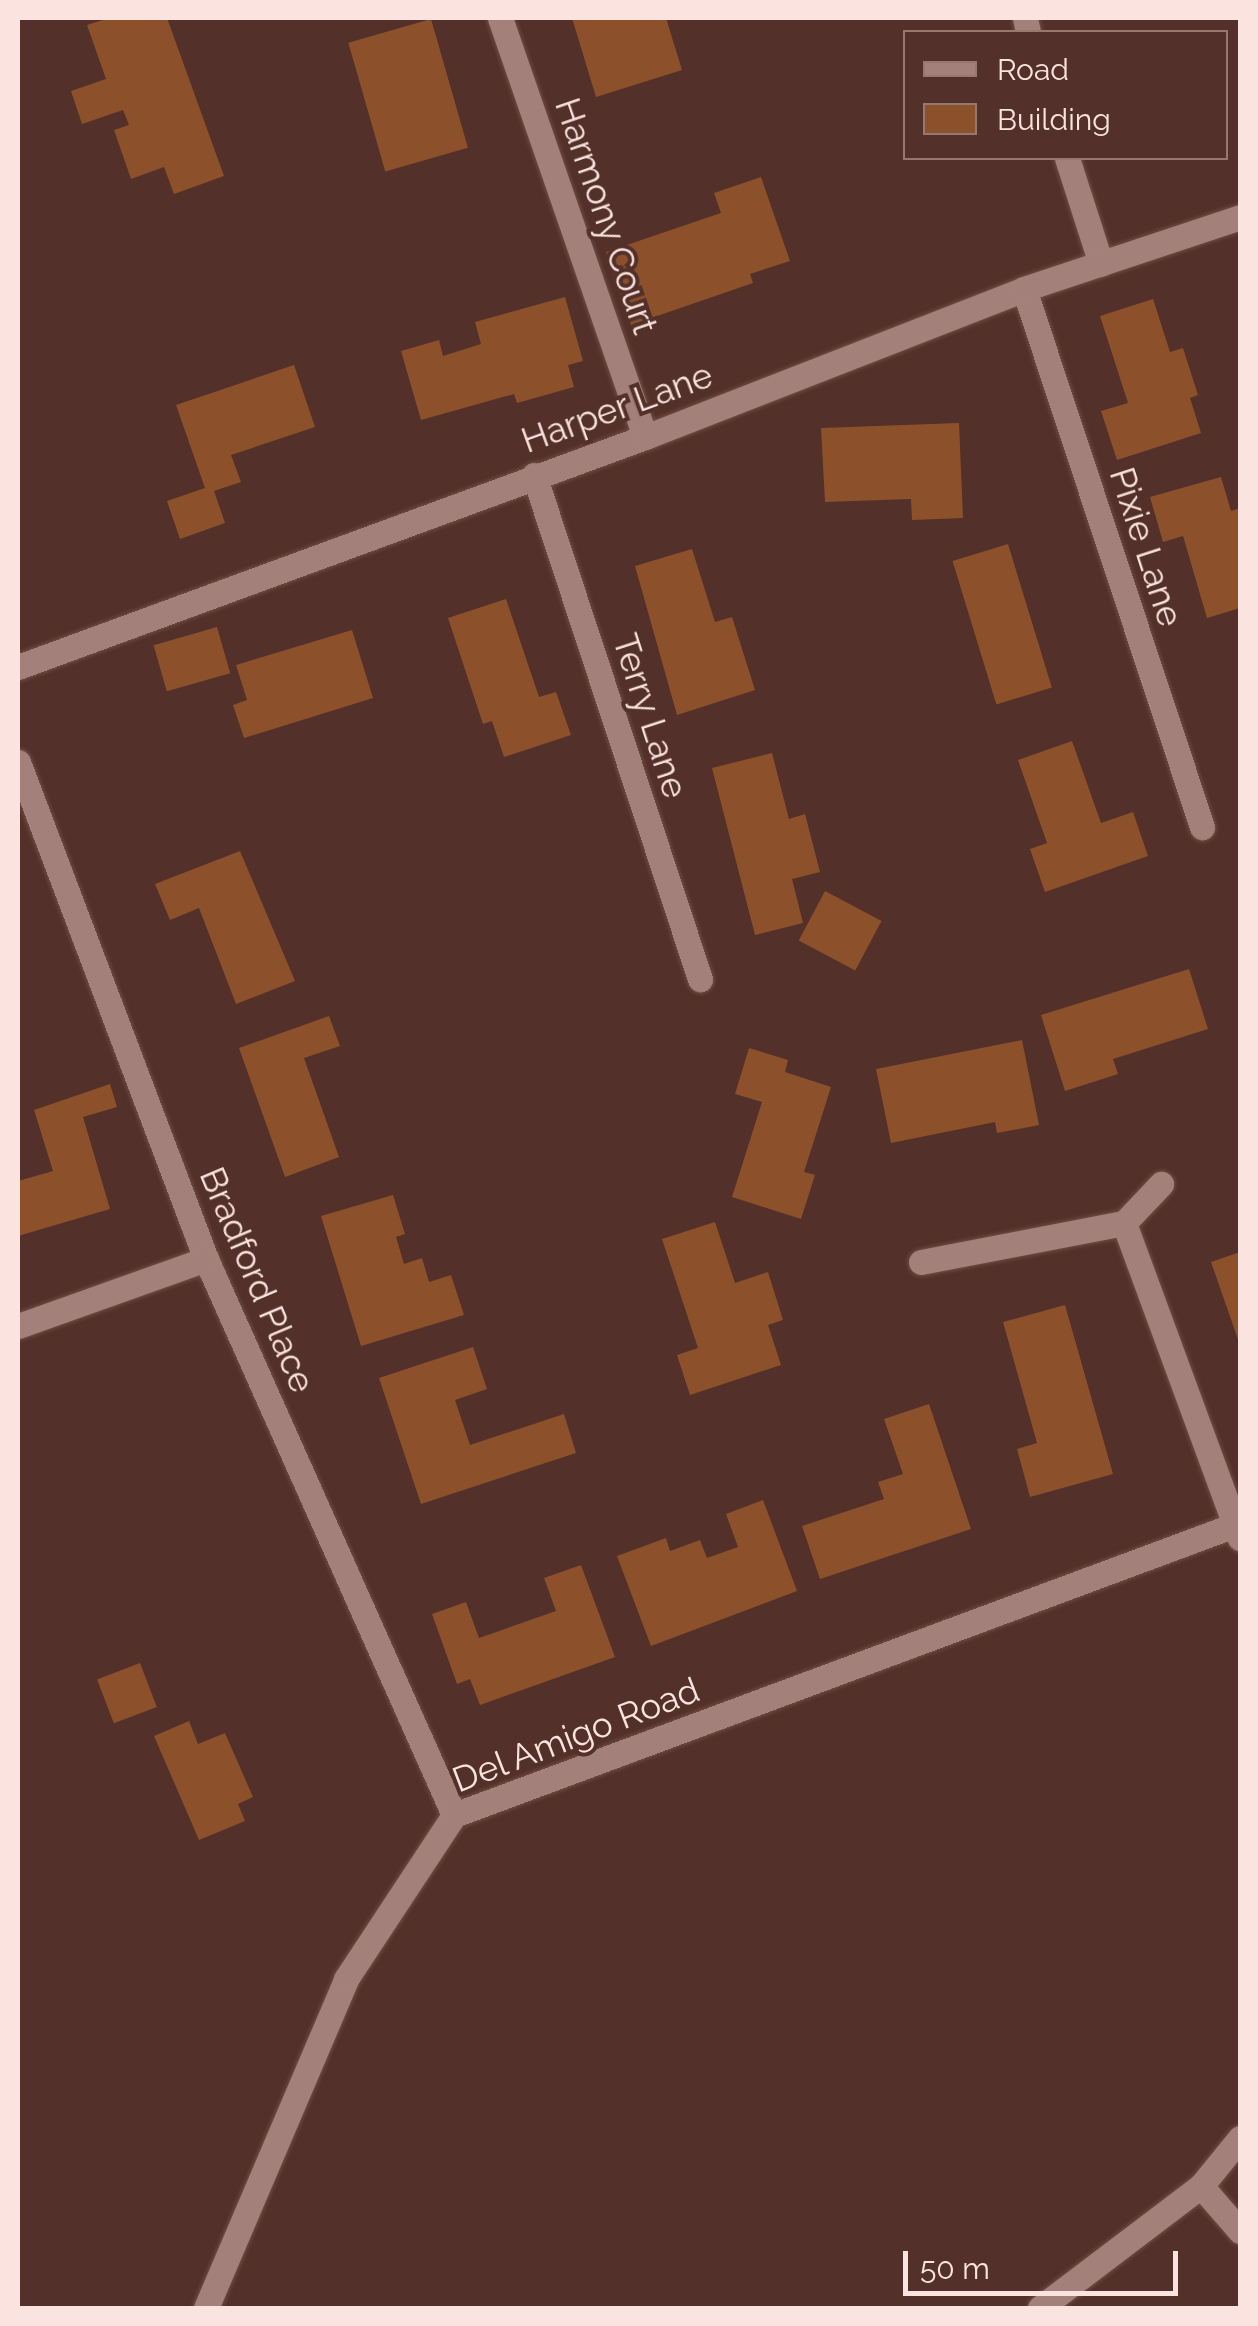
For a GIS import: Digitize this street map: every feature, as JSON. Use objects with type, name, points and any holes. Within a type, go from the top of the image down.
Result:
[{"type":"street","name":"Harmony Court","points":[[500,18],[645,437]]},
{"type":"street","points":[[1069,160],[1101,264]]},
{"type":"street","name":"Harper Lane","points":[[18,666],[645,437],[1024,290],[1240,217]]},
{"type":"street","name":"Pixie Lane","points":[[1024,290],[1202,827]]},
{"type":"street","name":"Terry Lane","points":[[534,475],[700,980]]},
{"type":"street","name":"Bradford Place","points":[[18,762],[206,1259],[454,1816]]},
{"type":"street","points":[[921,1262],[1124,1223],[1161,1184]]},
{"type":"street","points":[[1124,1223],[1239,1529]]},
{"type":"street","points":[[18,1326],[206,1259]]},
{"type":"street","name":"Del Amigo Road","points":[[206,2308],[346,1979],[454,1816],[1239,1529]]},
{"type":"street","points":[[1040,2308],[1201,2186],[1240,2138]]},
{"type":"street","points":[[1201,2186],[1240,2231]]},
{"type":"building","points":[[109,18],[167,18],[224,176],[174,194],[164,167],[131,179],[114,130],[129,125],[123,110],[82,124],[71,91],[106,79],[87,25]]},
{"type":"building","points":[[572,18],[666,18],[682,70],[596,97]]},
{"type":"building","points":[[431,19],[468,148],[385,172],[348,43]]},
{"type":"building","points":[[761,177],[790,261],[750,274],[753,283],[631,325],[606,252],[721,213],[714,193]]},
{"type":"building","points":[[565,297],[583,361],[568,365],[574,387],[517,403],[514,394],[421,420],[401,351],[439,340],[443,356],[481,344],[475,322]]},
{"type":"building","points":[[1153,299],[1170,352],[1183,348],[1198,395],[1190,398],[1201,433],[1117,460],[1101,411],[1128,403],[1100,316]]},
{"type":"building","points":[[294,365],[315,427],[231,455],[241,482],[214,491],[225,523],[180,539],[167,501],[205,488],[176,405]]},
{"type":"building","points":[[959,423],[963,518],[912,520],[911,499],[825,502],[821,428]]},
{"type":"building","points":[[1221,477],[1231,511],[1240,508],[1240,608],[1207,618],[1183,536],[1163,542],[1150,497]]},
{"type":"building","points":[[1008,544],[1052,687],[996,704],[953,561]]},
{"type":"building","points":[[692,549],[715,622],[732,617],[755,690],[677,715],[635,566]]},
{"type":"building","points":[[506,599],[539,697],[556,692],[571,735],[504,757],[492,721],[483,724],[448,618]]},
{"type":"building","points":[[217,627],[230,673],[167,691],[154,645]]},
{"type":"building","points":[[352,630],[373,698],[244,738],[233,705],[247,700],[236,665]]},
{"type":"building","points":[[1072,741],[1101,823],[1133,812],[1148,856],[1045,892],[1030,849],[1047,843],[1018,760]]},
{"type":"building","points":[[772,753],[789,819],[805,814],[820,872],[792,879],[803,923],[755,935],[712,768]]},
{"type":"building","points":[[240,851],[295,981],[236,1004],[199,908],[170,920],[155,884]]},
{"type":"building","points":[[825,891],[882,921],[855,970],[799,940]]},
{"type":"building","points":[[1189,969],[1208,1029],[1113,1059],[1118,1074],[1065,1091],[1041,1015]]},
{"type":"building","points":[[329,1016],[340,1046],[304,1058],[339,1157],[285,1177],[239,1048]]},
{"type":"building","points":[[1022,1040],[1039,1125],[997,1133],[995,1122],[891,1143],[876,1069]]},
{"type":"building","points":[[749,1048],[788,1060],[785,1072],[831,1087],[804,1172],[815,1175],[801,1219],[732,1197],[762,1102],[735,1094]]},
{"type":"building","points":[[110,1084],[117,1107],[83,1117],[110,1209],[18,1236],[18,1181],[53,1171],[34,1110]]},
{"type":"building","points":[[393,1195],[405,1234],[396,1237],[404,1264],[422,1258],[429,1282],[451,1275],[464,1315],[361,1346],[321,1216]]},
{"type":"building","points":[[715,1222],[735,1283],[768,1272],[783,1320],[768,1325],[781,1365],[690,1395],[677,1355],[698,1348],[662,1239]]},
{"type":"building","points":[[1240,1252],[1240,1345],[1211,1262]]},
{"type":"building","points":[[1065,1305],[1113,1474],[1030,1497],[1017,1449],[1037,1443],[1003,1322]]},
{"type":"building","points":[[473,1347],[487,1389],[455,1400],[470,1445],[564,1414],[576,1453],[421,1504],[379,1378]]},
{"type":"building","points":[[929,1404],[971,1529],[820,1579],[802,1526],[884,1499],[878,1482],[903,1474],[884,1419]]},
{"type":"building","points":[[763,1500],[797,1591],[651,1646],[617,1556],[666,1538],[670,1551],[700,1540],[707,1558],[738,1547],[726,1514]]},
{"type":"building","points":[[581,1565],[615,1657],[480,1705],[470,1679],[457,1684],[432,1614],[466,1602],[479,1638],[556,1611],[544,1578]]},
{"type":"building","points":[[140,1663],[157,1707],[114,1723],[97,1679]]},
{"type":"building","points":[[189,1721],[198,1744],[225,1733],[253,1797],[238,1804],[245,1821],[199,1840],[154,1736]]}]
